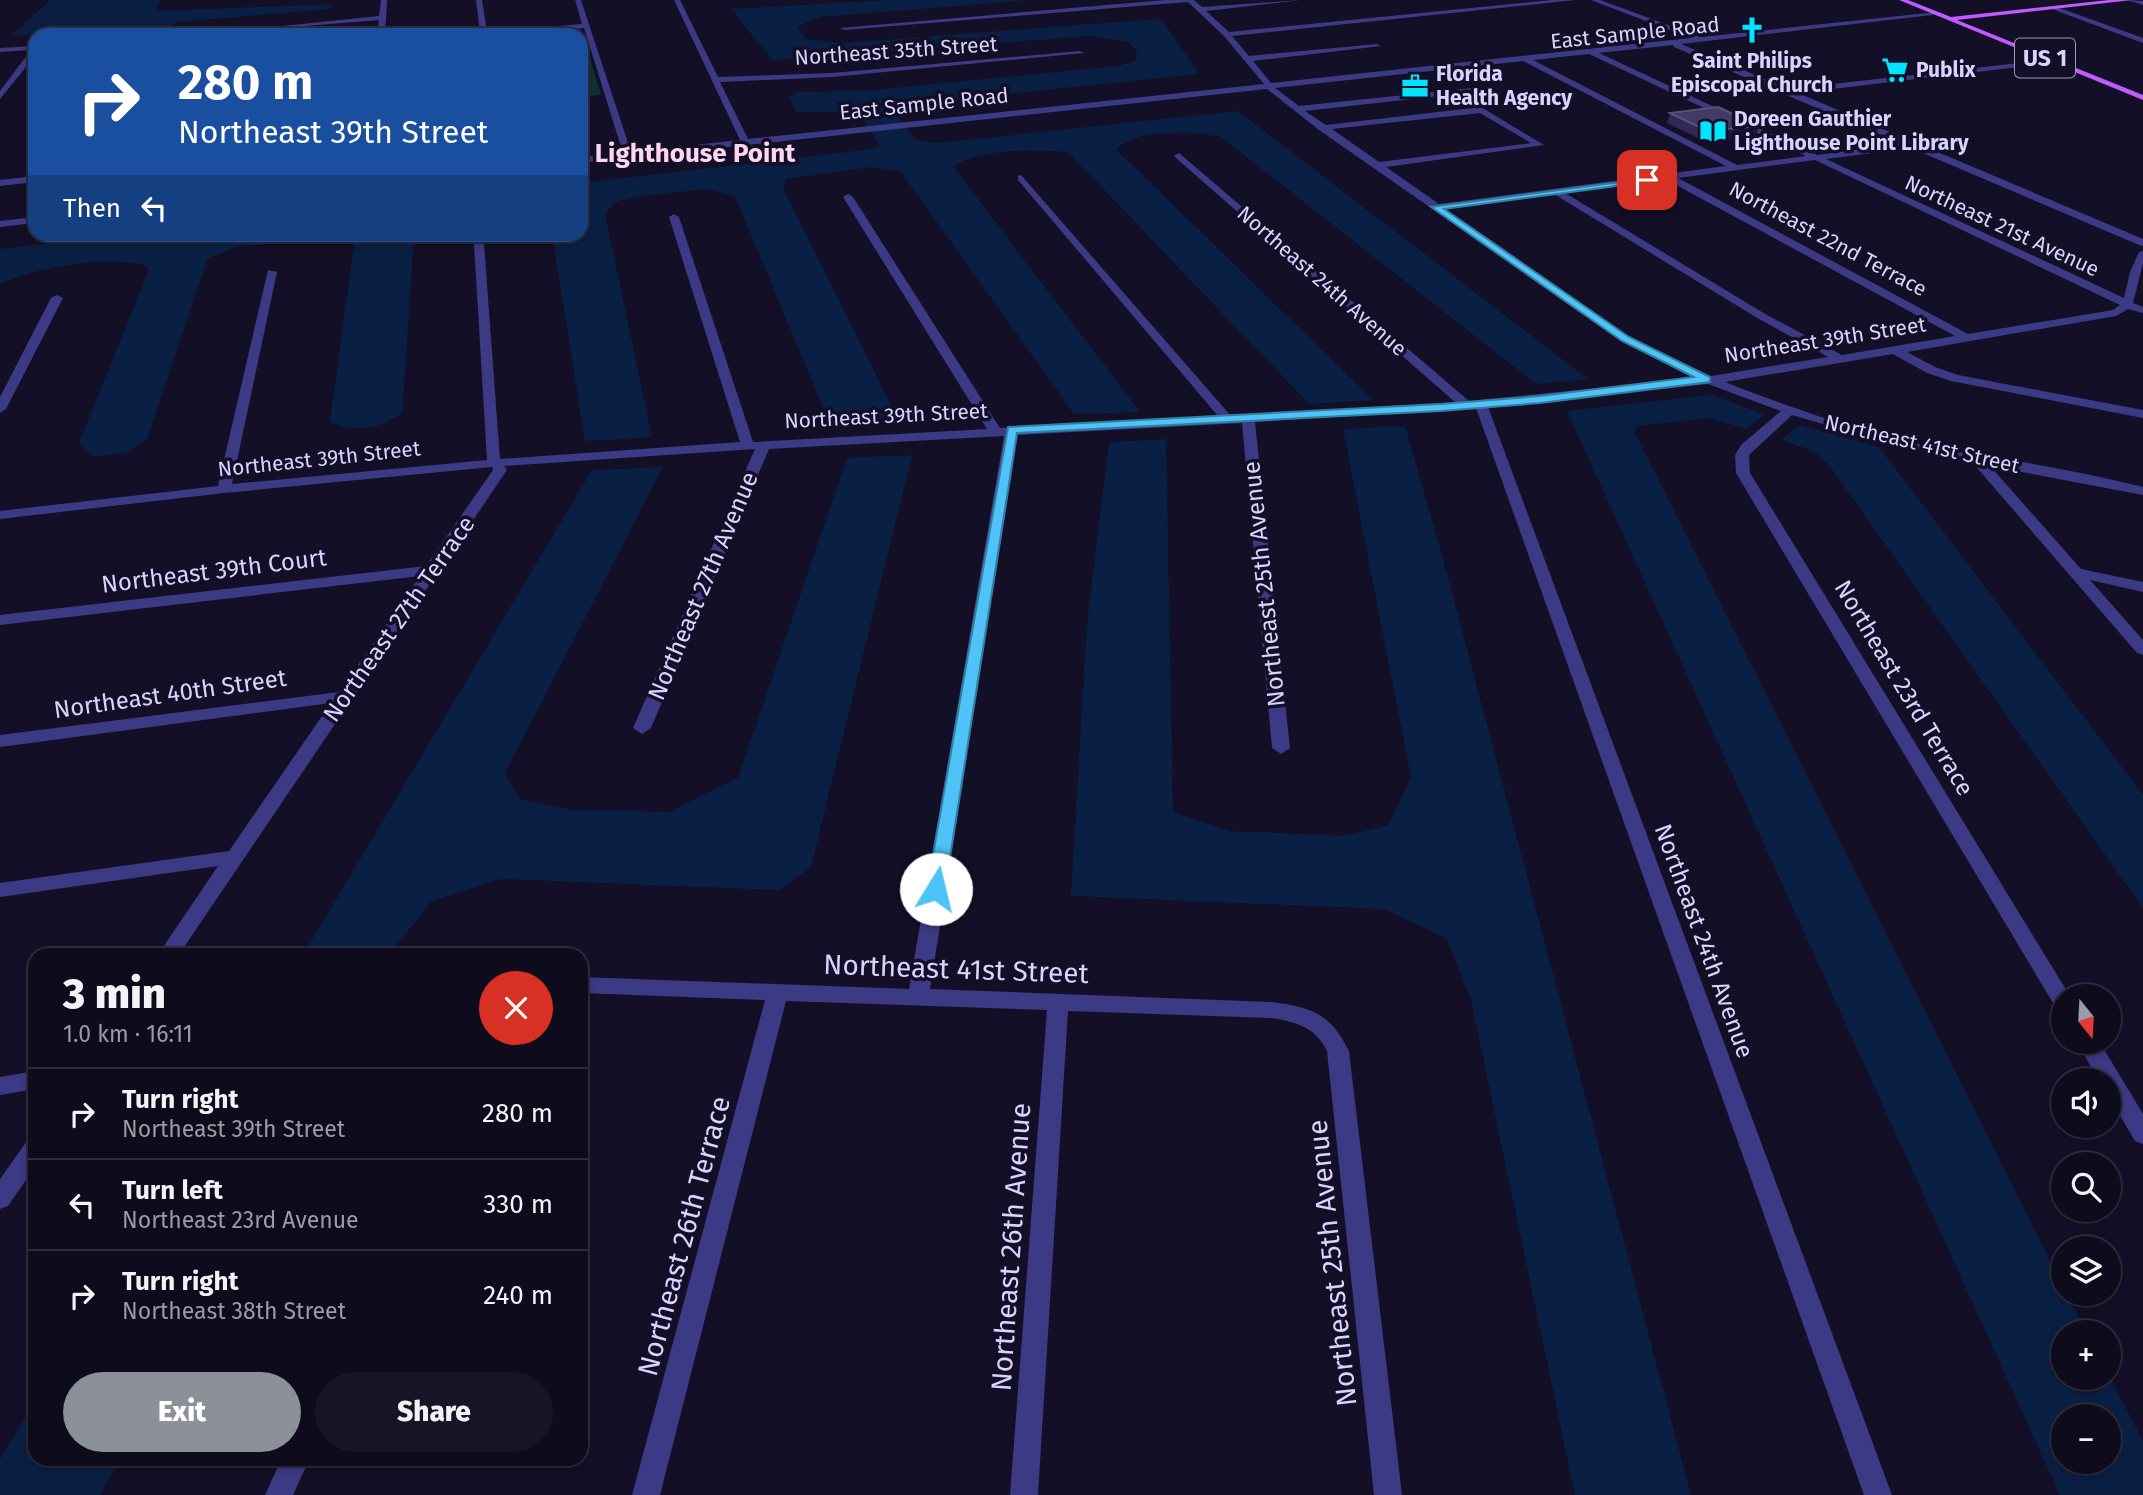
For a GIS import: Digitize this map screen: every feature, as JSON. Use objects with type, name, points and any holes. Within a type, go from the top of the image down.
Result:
[{"type":"main road","name":"US 1","points":[[1902,0],[2120,89],[2143,93]]},
{"type":"main road","name":"US 1","points":[[1924,0],[2132,84],[2143,93]]},
{"type":"main road","name":"East Sample Road","points":[[1937,15],[2074,0]]},
{"type":"main road","name":"East Sample Road","points":[[1947,19],[2130,0]]},
{"type":"main road","points":[[2091,77],[2132,84]]},
{"type":"street","points":[[381,28],[384,0]]},
{"type":"street","points":[[479,0],[481,28]]},
{"type":"street","points":[[563,28],[586,26],[578,0]]},
{"type":"street","points":[[677,0],[745,142]]},
{"type":"street","points":[[844,28],[1191,0]]},
{"type":"street","name":"Northeast 41st Street","points":[[1191,0],[1227,34],[1271,87],[1297,109],[1626,339],[1785,414],[1976,458],[2143,491]]},
{"type":"street","points":[[1201,9],[1299,0]]},
{"type":"street","points":[[1227,34],[1573,0]]},
{"type":"street","points":[[1594,0],[1713,44]]},
{"type":"street","points":[[2130,0],[2143,3]]},
{"type":"street","points":[[2054,8],[2143,41]]},
{"type":"street","name":"East Sample Road","points":[[588,159],[1271,87],[1713,44],[1937,15]]},
{"type":"street","points":[[271,28],[382,18]]},
{"type":"street","name":"East Sample Road","points":[[1678,46],[1703,41],[1947,19]]},
{"type":"street","points":[[588,32],[628,155]]},
{"type":"street","points":[[1678,46],[2143,243]]},
{"type":"street","points":[[1247,59],[1377,47]]},
{"type":"street","points":[[0,50],[28,49]]},
{"type":"street","name":"Northeast 35th Street","points":[[715,80],[859,73],[1080,53]]},
{"type":"street","name":"Northeast 21st Avenue","points":[[1596,54],[2137,309]]},
{"type":"street","points":[[0,97],[28,59]]},
{"type":"street","points":[[1528,61],[1736,168]]},
{"type":"street","points":[[1786,92],[2052,61]]},
{"type":"street","points":[[0,82],[13,81]]},
{"type":"street","points":[[1297,109],[1472,90]]},
{"type":"street","points":[[1322,128],[1481,110],[1540,145],[1376,165]]},
{"type":"street","points":[[1435,207],[1911,145]]},
{"type":"street","name":"Northeast 24th Avenue","points":[[1179,156],[1474,405],[1878,1495]]},
{"type":"street","points":[[0,177],[28,174]]},
{"type":"street","name":"Northeast 22nd Terrace","points":[[1669,177],[1968,339]]},
{"type":"street","points":[[1021,178],[1228,420]]},
{"type":"street","points":[[0,183],[28,180]]},
{"type":"street","points":[[1557,192],[1763,317],[1842,360]]},
{"type":"street","points":[[848,197],[1003,430],[918,997]]},
{"type":"street","name":"Northeast 27th Avenue","points":[[674,217],[747,445]]},
{"type":"street","points":[[0,224],[28,221]]},
{"type":"street","points":[[479,244],[492,457],[498,463]]},
{"type":"street","points":[[2137,309],[2140,294],[2137,268],[2143,254]]},
{"type":"street","points":[[224,489],[272,272]]},
{"type":"street","points":[[0,409],[57,299]]},
{"type":"street","name":"Northeast 39th Street","points":[[0,515],[224,489],[580,456],[1003,430],[1389,411],[1540,399],[1842,360],[2137,309]]},
{"type":"street","points":[[1897,351],[1931,370],[1955,378],[2143,414]]},
{"type":"street","name":"Northeast 23rd Terrace","points":[[1785,414],[1758,436],[1742,455],[1744,473],[2052,984]]},
{"type":"street","name":"Northeast 25th Avenue","points":[[1248,419],[1281,748]]},
{"type":"street","name":"Northeast 27th Avenue","points":[[642,727],[764,444]]},
{"type":"street","points":[[1976,458],[2143,650]]},
{"type":"street","name":"Northeast 27th Terrace","points":[[172,948],[433,570],[500,470],[498,463]]},
{"type":"street","name":"Northeast 39th Court","points":[[0,620],[216,592],[433,570]]},
{"type":"street","points":[[2078,573],[2143,587]]},
{"type":"street","name":"Northeast 40th Street","points":[[0,741],[346,696]]},
{"type":"street","points":[[0,890],[234,857]]},
{"type":"street","name":"Northeast 41st Street","points":[[588,985],[1270,1010],[1294,1012],[1325,1027]]},
{"type":"street","name":"Northeast 26th Terrace","points":[[646,1495],[778,992]]},
{"type":"street","name":"Northeast 26th Avenue","points":[[1024,1495],[1058,1003]]},
{"type":"street","name":"Northeast 25th Avenue","points":[[1325,1027],[1338,1051],[1388,1495]]},
{"type":"street","points":[[2095,1054],[2143,1134]]},
{"type":"street","points":[[0,1086],[28,1081]]},
{"type":"street","points":[[0,1198],[28,1158]]},
{"type":"street","points":[[279,1495],[292,1466]]},
{"type":"green space","points":[[588,51],[601,95],[588,96]]},
{"type":"water","points":[[50,0],[160,0],[156,11],[334,4],[329,9],[179,22],[164,28],[28,28],[28,35],[11,36]]},
{"type":"water","points":[[889,0],[1029,0],[821,17],[797,26],[805,39],[843,43],[1158,19],[1164,23],[1199,74],[919,103],[904,107],[897,114],[915,140],[937,143],[1238,111],[1588,379],[1536,384],[1221,137],[1195,133],[1166,133],[1138,137],[1116,149],[1373,400],[1309,404],[1068,152],[1009,151],[980,156],[953,166],[1140,412],[1074,414],[901,172],[871,167],[786,179],[784,190],[898,419],[830,424],[735,196],[707,189],[639,196],[615,202],[605,214],[652,437],[585,441],[553,242],[588,242],[588,182],[880,146],[858,112],[796,112],[789,97],[797,92],[863,91],[1118,66],[1136,61],[1137,52],[1129,42],[1089,36],[772,60],[731,9]]},
{"type":"water","points":[[59,242],[281,242],[238,247],[208,258],[147,440],[128,452],[92,457],[79,442],[149,270],[145,265],[129,262],[91,262],[51,268],[0,284],[0,249]]},
{"type":"water","points":[[349,242],[414,242],[402,414],[367,428],[349,428],[330,422],[354,244]]},
{"type":"water","points":[[1711,395],[1764,414],[1747,429],[1708,418],[1637,426],[1634,431],[2051,1262],[2051,1306],[2073,1306],[2080,1320],[2051,1320],[2051,1390],[2116,1390],[2143,1441],[2143,1495],[2060,1495],[1567,411]]},
{"type":"water","points":[[1799,425],[1879,447],[2143,795],[2143,908],[1829,465],[1813,451],[1781,440]]},
{"type":"water","points":[[1405,426],[1442,555],[1691,1495],[1575,1495],[1471,1000],[1447,939],[1384,909],[1071,896],[1087,624],[1109,442],[1166,439],[1173,812],[1230,831],[1344,836],[1389,825],[1411,777],[1343,429]]},
{"type":"water","points":[[912,455],[811,867],[779,890],[501,879],[432,901],[395,948],[307,948],[592,470],[663,467],[505,773],[520,799],[573,810],[669,812],[738,778],[847,458]]},
{"type":"water","points":[[28,1413],[28,1466],[116,1466],[100,1495],[0,1495],[0,1459]]},
{"type":"building","points":[[1718,107],[1759,126],[1707,131],[1670,113]]},
{"type":"place","name":"Saint Philips Episcopal Church","points":[[1752,30]]},
{"type":"place","name":"Publix","points":[[1895,70]]},
{"type":"place","name":"Florida Health Agency","points":[[1415,86]]},
{"type":"place","name":"Doreen Gauthier Lighthouse Point Library","points":[[1713,131]]},
{"type":"district","name":"Lighthouse Point","points":[[695,153]]},
{"type":"route","points":[[936,889],[1012,430],[1441,407],[1540,399],[1706,379],[1665,361],[1626,339],[1435,207],[1647,180]]}]
